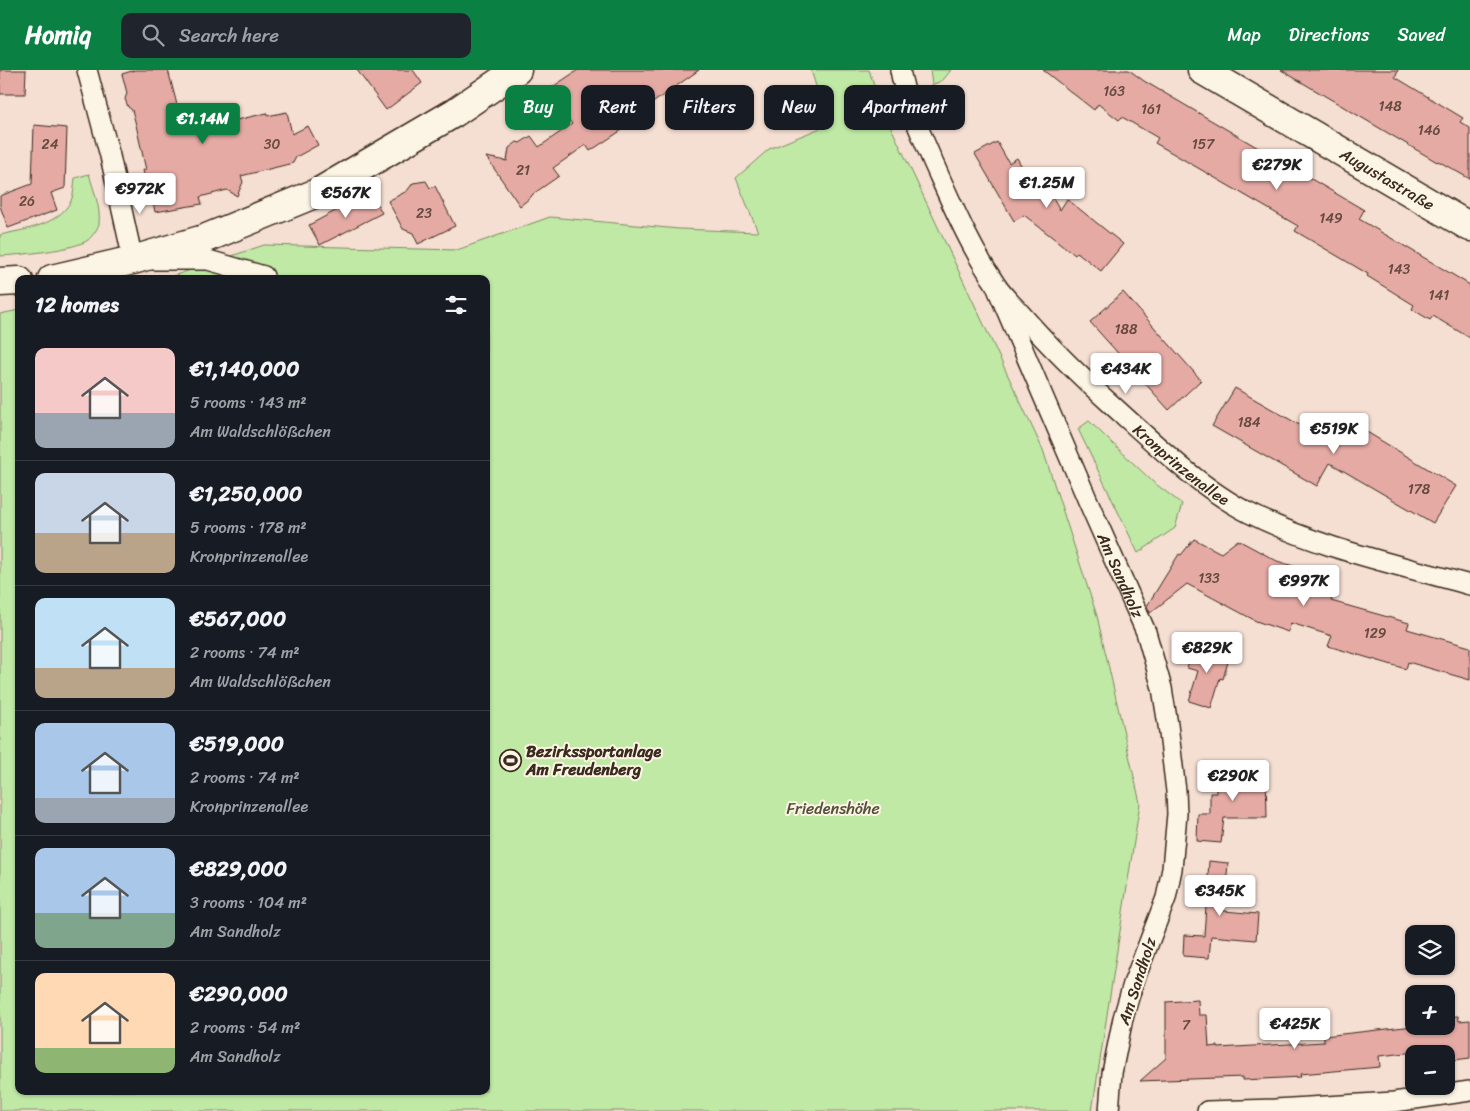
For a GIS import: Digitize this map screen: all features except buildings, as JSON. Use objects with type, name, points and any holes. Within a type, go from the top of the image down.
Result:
[{"type":"street","points":[[87,70],[110,156],[132,260]]},
{"type":"street","points":[[69,275],[132,260],[204,239],[319,192],[454,113],[516,70]]},
{"type":"street","name":"Kronprinzenallee","points":[[900,70],[912,113],[956,214],[996,286],[1076,373],[1167,456],[1247,512],[1279,527],[1310,539],[1470,585]]},
{"type":"street","name":"Augustastraße","points":[[1202,70],[1470,228]]},
{"type":"street","points":[[132,260],[208,260],[260,275]]},
{"type":"street","points":[[0,282],[15,281]]},
{"type":"street","name":"Am Sandholz","points":[[996,286],[1146,632],[1162,688],[1168,725],[1176,791],[1172,868],[1166,898],[1133,984],[1123,1018],[1112,1073],[1109,1111]]},
{"type":"street","points":[[1207,1111],[1275,1110],[1394,1102],[1470,1091]]},
{"type":"green space","name":"Friedenshöhe","points":[[811,70],[869,70],[874,85],[844,85],[844,130],[892,130],[1043,450],[1097,616],[1140,803],[1092,1111],[0,1111],[0,314],[15,311],[15,1095],[490,1095],[490,275],[176,275],[264,245],[457,250],[550,217],[679,229],[758,232],[736,178],[769,149],[816,130],[834,130],[834,85],[816,85]]},
{"type":"green space","points":[[930,70],[951,70],[943,80],[932,85]]},
{"type":"green space","points":[[89,174],[98,205],[99,218],[99,224],[90,239],[71,247],[0,256],[0,235],[40,225],[58,216],[71,201],[75,178]]},
{"type":"green space","points":[[1089,421],[1153,482],[1182,504],[1175,528],[1138,553],[1078,429]]},
{"type":"place","name":"Bezirkssportanlage Am Freudenberg","points":[[510,760]]}]
